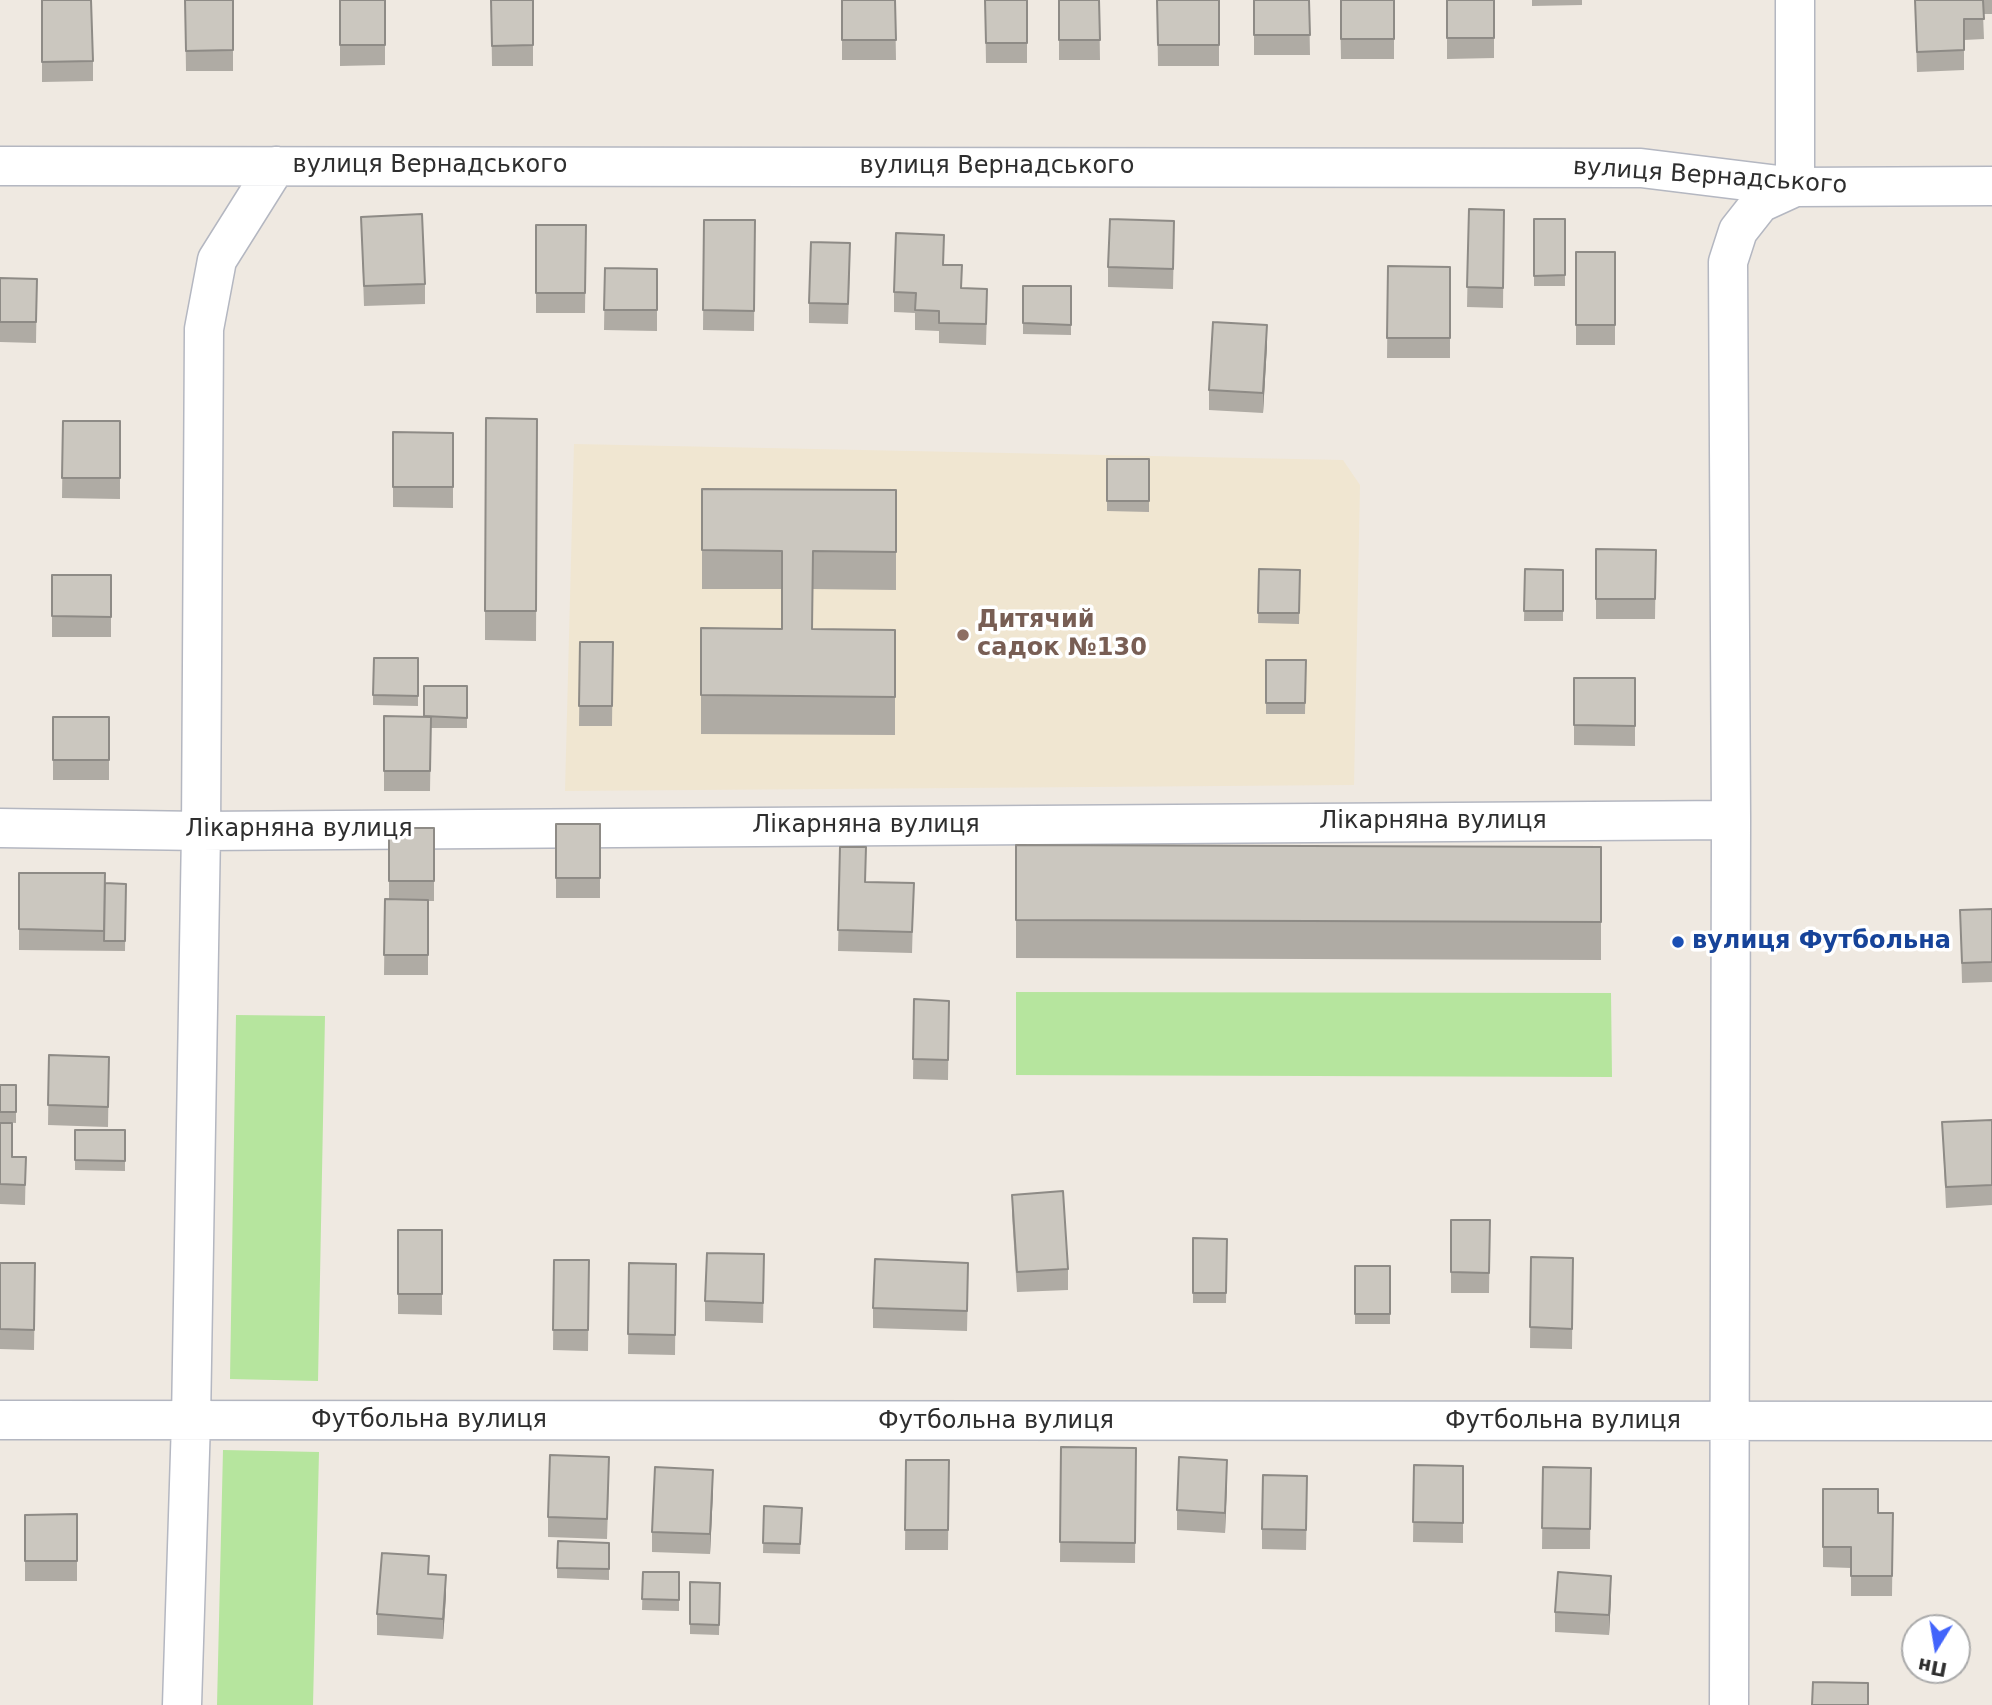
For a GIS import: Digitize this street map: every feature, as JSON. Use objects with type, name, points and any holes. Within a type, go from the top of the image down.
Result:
[{"type":"street","points":[[1729,1705],[1731,820],[1728,262],[1738,231],[1760,204],[1795,187],[1795,0]]},
{"type":"street","name":"вулиця Вернадського","points":[[0,166],[1641,168],[1795,187],[1992,186]]},
{"type":"street","points":[[182,1705],[191,1421],[201,831],[204,329],[217,261],[275,166]]},
{"type":"street","name":"Лікарняна вулиця","points":[[0,828],[201,831],[1731,820]]},
{"type":"street","name":"Футбольна вулиця","points":[[0,1420],[1992,1421]]},
{"type":"shaded area","name":"Дитячий садок №130","points":[[574,444],[1343,460],[1360,485],[1354,785],[565,791]]},
{"type":"green space","points":[[1016,992],[1611,993],[1612,1077],[1016,1075]]},
{"type":"green space","points":[[236,1015],[325,1016],[318,1381],[230,1379]]},
{"type":"green space","points":[[223,1450],[319,1452],[313,1705],[217,1705]]},
{"type":"building","points":[[42,0],[91,0],[93,61],[42,62]]},
{"type":"building","points":[[185,0],[233,0],[233,50],[186,51]]},
{"type":"building","points":[[340,0],[385,0],[385,45],[340,45]]},
{"type":"building","points":[[491,0],[533,0],[533,45],[492,46]]},
{"type":"building","points":[[842,0],[895,0],[896,40],[842,40]]},
{"type":"building","points":[[985,0],[1027,0],[1027,43],[986,43]]},
{"type":"building","points":[[1059,0],[1099,0],[1100,40],[1059,40]]},
{"type":"building","points":[[1157,0],[1219,0],[1219,45],[1158,45]]},
{"type":"building","points":[[1254,0],[1309,0],[1310,35],[1254,35]]},
{"type":"building","points":[[1341,0],[1394,0],[1394,39],[1341,39]]},
{"type":"building","points":[[1447,0],[1494,0],[1494,38],[1447,38]]},
{"type":"building","points":[[1915,0],[1983,0],[1984,19],[1964,19],[1964,50],[1917,52]]},
{"type":"building","points":[[1469,209],[1504,210],[1503,288],[1467,287]]},
{"type":"building","points":[[422,214],[425,284],[364,286],[361,217]]},
{"type":"building","points":[[1110,219],[1174,221],[1173,269],[1108,267]]},
{"type":"building","points":[[1534,219],[1565,219],[1565,275],[1534,276]]},
{"type":"building","points":[[704,220],[755,220],[754,311],[703,310]]},
{"type":"building","points":[[536,225],[586,225],[585,293],[536,293]]},
{"type":"building","points":[[896,233],[944,235],[943,265],[962,265],[961,288],[987,289],[986,324],[939,323],[939,311],[915,310],[916,293],[894,292]]},
{"type":"building","points":[[811,242],[850,243],[848,304],[809,303]]},
{"type":"building","points":[[1576,252],[1615,252],[1615,325],[1576,325]]},
{"type":"building","points":[[1388,266],[1450,267],[1450,338],[1387,338]]},
{"type":"building","points":[[605,268],[657,269],[657,310],[604,310]]},
{"type":"building","points":[[0,278],[37,279],[36,322],[0,322]]},
{"type":"building","points":[[1023,286],[1071,286],[1071,325],[1023,323]]},
{"type":"building","points":[[1213,322],[1267,325],[1263,393],[1209,390]]},
{"type":"building","points":[[486,418],[537,419],[536,611],[485,611]]},
{"type":"building","points":[[63,421],[120,421],[120,478],[62,478]]},
{"type":"building","points":[[393,432],[453,433],[453,487],[393,487]]},
{"type":"building","points":[[1107,459],[1149,459],[1149,501],[1107,501]]},
{"type":"building","points":[[702,489],[896,490],[896,552],[813,551],[812,629],[895,630],[895,697],[701,695],[701,628],[782,629],[782,551],[702,550]]},
{"type":"building","points":[[1596,549],[1656,550],[1655,599],[1596,599]]},
{"type":"building","points":[[1259,569],[1300,570],[1299,613],[1258,613]]},
{"type":"building","points":[[1525,569],[1563,570],[1563,611],[1524,611]]},
{"type":"building","points":[[52,575],[111,575],[111,617],[52,616]]},
{"type":"building","points":[[580,642],[613,642],[612,706],[579,706]]},
{"type":"building","points":[[374,658],[418,658],[418,696],[373,695]]},
{"type":"building","points":[[1266,660],[1306,660],[1305,703],[1266,703]]},
{"type":"building","points":[[1574,678],[1635,678],[1635,726],[1574,725]]},
{"type":"building","points":[[424,686],[467,686],[467,718],[424,716]]},
{"type":"building","points":[[384,716],[431,717],[430,771],[384,771]]},
{"type":"building","points":[[53,717],[109,717],[109,760],[53,760]]},
{"type":"building","points":[[556,824],[600,824],[600,878],[556,878]]},
{"type":"building","points":[[389,828],[434,828],[434,881],[389,881]]},
{"type":"building","points":[[1016,845],[1601,847],[1601,922],[1016,920]]},
{"type":"building","points":[[840,847],[866,847],[865,882],[914,883],[912,932],[838,930]]},
{"type":"building","points":[[19,873],[105,873],[104,931],[19,929]]},
{"type":"building","points":[[105,883],[126,884],[125,941],[104,941]]},
{"type":"building","points":[[385,899],[428,900],[428,955],[384,955]]},
{"type":"building","points":[[1992,909],[1992,962],[1962,963],[1960,910]]},
{"type":"building","points":[[914,999],[949,1001],[948,1060],[913,1059]]},
{"type":"building","points":[[49,1055],[109,1057],[108,1107],[48,1105]]},
{"type":"building","points":[[0,1085],[16,1085],[16,1112],[0,1112]]},
{"type":"building","points":[[1992,1120],[1992,1185],[1946,1187],[1942,1122]]},
{"type":"building","points":[[0,1123],[12,1123],[12,1157],[26,1157],[25,1185],[0,1184]]},
{"type":"building","points":[[75,1130],[125,1130],[125,1161],[75,1160]]},
{"type":"building","points":[[1063,1191],[1068,1269],[1017,1272],[1012,1195]]},
{"type":"building","points":[[1451,1220],[1490,1220],[1489,1273],[1451,1272]]},
{"type":"building","points":[[398,1230],[442,1230],[442,1294],[398,1294]]},
{"type":"building","points":[[1193,1238],[1227,1239],[1226,1293],[1193,1293]]},
{"type":"building","points":[[707,1253],[764,1254],[763,1303],[705,1301]]},
{"type":"building","points":[[1531,1257],[1573,1258],[1572,1329],[1530,1327]]},
{"type":"building","points":[[875,1259],[968,1263],[967,1311],[873,1308]]},
{"type":"building","points":[[554,1260],[589,1260],[588,1330],[553,1330]]},
{"type":"building","points":[[0,1263],[35,1263],[34,1330],[0,1329]]},
{"type":"building","points":[[629,1263],[676,1264],[675,1335],[628,1334]]},
{"type":"building","points":[[1355,1266],[1390,1266],[1390,1314],[1355,1314]]},
{"type":"building","points":[[1061,1447],[1136,1448],[1135,1543],[1060,1542]]},
{"type":"building","points":[[550,1455],[609,1457],[607,1519],[548,1517]]},
{"type":"building","points":[[1179,1457],[1227,1460],[1225,1513],[1177,1510]]},
{"type":"building","points":[[906,1460],[949,1460],[948,1530],[905,1530]]},
{"type":"building","points":[[1414,1465],[1463,1466],[1463,1523],[1413,1522]]},
{"type":"building","points":[[655,1467],[713,1470],[710,1534],[652,1532]]},
{"type":"building","points":[[1543,1467],[1591,1468],[1590,1529],[1542,1528]]},
{"type":"building","points":[[1263,1475],[1307,1476],[1306,1530],[1262,1529]]},
{"type":"building","points":[[1823,1489],[1878,1489],[1878,1513],[1893,1513],[1892,1576],[1851,1576],[1851,1547],[1823,1547]]},
{"type":"building","points":[[764,1506],[802,1508],[800,1544],[763,1543]]},
{"type":"building","points":[[77,1514],[77,1561],[25,1561],[25,1515]]},
{"type":"building","points":[[558,1541],[609,1543],[609,1569],[557,1568]]},
{"type":"building","points":[[382,1553],[429,1556],[428,1574],[446,1575],[443,1619],[377,1614]]},
{"type":"building","points":[[643,1572],[679,1572],[679,1600],[642,1599]]},
{"type":"building","points":[[1558,1572],[1611,1576],[1609,1615],[1555,1612]]},
{"type":"building","points":[[690,1582],[720,1583],[719,1625],[690,1624]]},
{"type":"building","points":[[1813,1682],[1868,1683],[1868,1705],[1812,1705]]},
{"type":"place","name":"Дитячий садок №130","points":[[963,635]]},
{"type":"place","name":"вулиця Футбольна","points":[[1678,942]]}]
